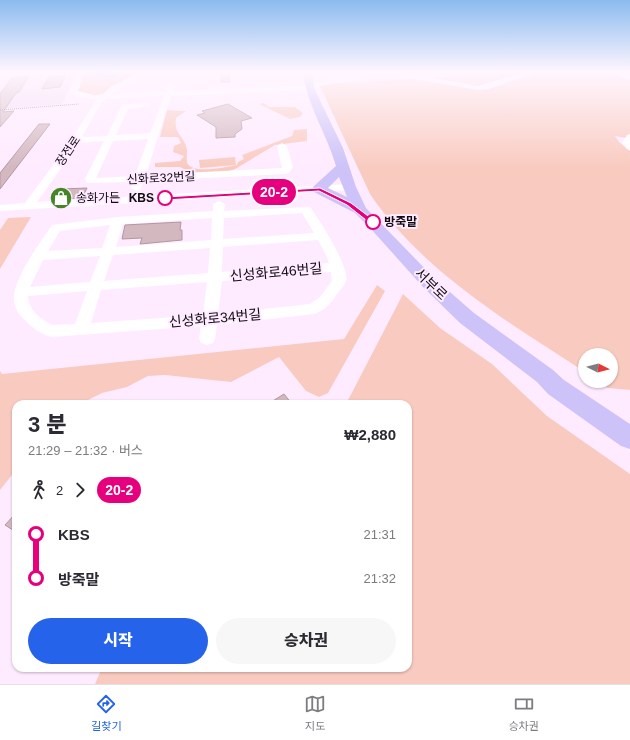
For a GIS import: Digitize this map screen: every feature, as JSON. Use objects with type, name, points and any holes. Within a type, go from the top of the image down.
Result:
[{"type":"main road","name":"서부로","points":[[316,103],[337,148],[349,187],[360,210],[377,226],[398,252],[467,318],[545,376],[556,387],[630,438]]},
{"type":"main road","points":[[342,167],[320,189],[360,210]]},
{"type":"street","name":"장전로","points":[[29,206],[76,140],[98,103]]},
{"type":"street","name":"신화로32번길","points":[[147,103],[125,107],[90,179],[91,181],[285,171],[288,167],[282,146]]},
{"type":"street","points":[[81,329],[108,251],[140,179],[153,136],[160,103]]},
{"type":"street","points":[[76,140],[153,136]]},
{"type":"street","points":[[630,137],[627,143],[630,147]]},
{"type":"street","name":"신성화로46번길","points":[[207,339],[215,277],[222,175]]},
{"type":"street","points":[[0,208],[349,187]]},
{"type":"street","name":"신성화로34번길","points":[[21,292],[21,303],[26,311],[44,328],[51,331],[210,320],[314,309],[325,302],[339,280],[337,267],[333,254],[306,209],[219,215]]},
{"type":"street","points":[[21,292],[39,256],[56,228],[121,221],[219,215]]},
{"type":"street","points":[[39,256],[322,236]]},
{"type":"street","name":"신성화로46번길","points":[[96,286],[337,267]]},
{"type":"street","points":[[21,292],[96,286]]},
{"type":"path","points":[[0,110],[64,103]]},
{"type":"shaded area","points":[[0,103],[63,103],[62,104],[0,109]]},
{"type":"shaded area","points":[[264,103],[269,107],[295,107],[303,113],[300,117],[290,119],[259,104]]},
{"type":"shaded area","points":[[328,103],[630,103],[630,136],[626,138],[615,136],[619,142],[630,151],[630,390],[608,388],[618,388],[618,348],[578,348],[578,367],[468,294],[415,247],[391,222],[370,194]]},
{"type":"shaded area","points":[[167,110],[186,111],[176,118],[176,127],[186,146],[187,162],[190,166],[195,168],[209,169],[237,165],[238,162],[244,159],[242,155],[292,136],[294,130],[307,129],[307,141],[275,145],[235,169],[224,173],[192,173],[180,167],[155,167],[155,163],[180,161],[184,156],[173,152],[174,146],[181,143],[178,137],[160,137]]},
{"type":"shaded area","points":[[235,157],[236,165],[200,168],[199,160]]},
{"type":"shaded area","points":[[31,217],[0,269],[0,230],[8,218]]},
{"type":"shaded area","points":[[377,285],[385,291],[328,393],[319,397],[306,391],[279,357],[231,382],[165,375],[148,376],[127,387],[102,393],[88,400],[12,400],[12,475],[0,490],[0,371],[2,374],[344,339]]},
{"type":"shaded area","points":[[403,294],[440,328],[492,364],[547,416],[630,474],[630,684],[95,684],[100,672],[412,672],[412,400],[348,400]]},
{"type":"building","points":[[0,103],[9,103],[3,112],[14,111],[0,127]]},
{"type":"building","points":[[228,104],[252,118],[241,121],[242,129],[235,134],[235,137],[216,138],[216,127],[197,115],[205,113],[202,111]]},
{"type":"building","points":[[39,124],[50,124],[0,189],[0,173]]},
{"type":"building","points":[[87,188],[82,198],[55,198],[60,189]]},
{"type":"building","points":[[181,222],[180,230],[182,230],[182,240],[140,244],[142,238],[122,239],[125,225]]},
{"type":"building","points":[[284,394],[289,400],[274,400]]},
{"type":"building","points":[[12,517],[12,529],[5,525]]},
{"type":"bus line","name":"20-2","points":[[165,198],[320,189],[360,210],[373,222]]},
{"type":"place","name":"송화가든","points":[[61,198]]},
{"type":"place","name":"KBS","points":[[165,198]]},
{"type":"place","name":"방죽말","points":[[373,222]]}]
